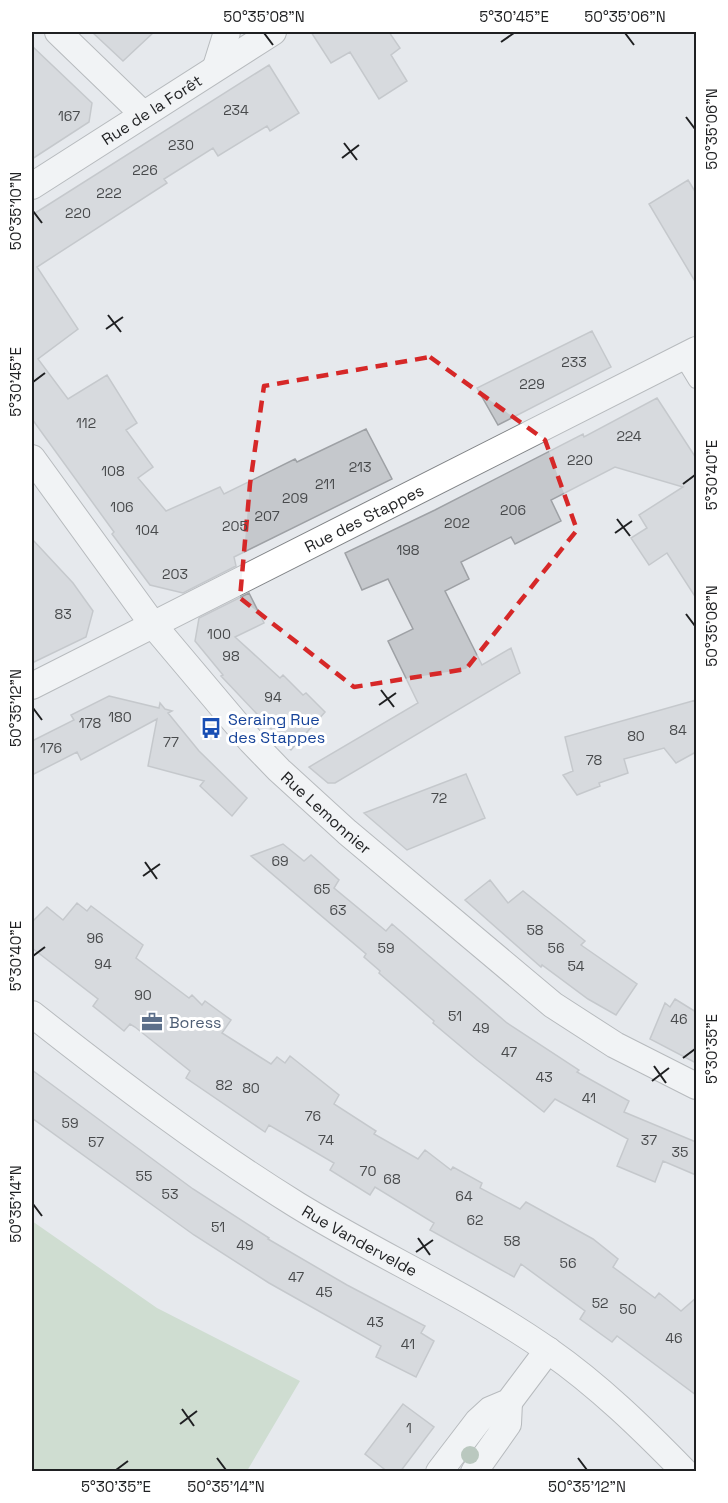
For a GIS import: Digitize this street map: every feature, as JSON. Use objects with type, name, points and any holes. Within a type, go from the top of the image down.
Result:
[{"type":"street","points":[[58,32],[143,114]]},
{"type":"street","points":[[216,67],[227,32]]},
{"type":"street","name":"Rue de la Forêt","points":[[32,186],[273,32]]},
{"type":"street","name":"Rue des Stappes","points":[[32,686],[689,354]]},
{"type":"street","name":"Rue Lemonnier","points":[[32,458],[154,626],[251,741],[279,770],[366,848],[554,1005],[615,1045],[696,1086]]},
{"type":"street","name":"Rue Vandervelde","points":[[32,1014],[117,1080],[286,1198],[345,1234],[472,1303],[548,1350],[616,1404],[685,1472]]},
{"type":"street","points":[[439,1472],[489,1410],[509,1402],[548,1350]]},
{"type":"street","points":[[474,1472],[508,1425],[509,1402]]},
{"type":"lane","points":[[689,354],[696,381]]},
{"type":"highlighted area","points":[[430,357],[545,440],[577,530],[466,669],[354,687],[240,598],[250,484],[264,386]]},
{"type":"green space","points":[[32,1221],[157,1308],[300,1381],[247,1471],[32,1471]]},
{"type":"building","points":[[92,32],[154,32],[123,61]]},
{"type":"building","points":[[311,32],[389,32],[400,48],[391,55],[407,81],[379,99],[350,52],[331,63]]},
{"type":"building","points":[[32,46],[92,103],[89,122],[32,159]]},
{"type":"building","points":[[269,65],[299,113],[270,131],[267,126],[218,156],[213,148],[164,179],[167,183],[37,267],[78,329],[38,359],[68,399],[107,375],[137,423],[126,430],[153,467],[138,478],[166,511],[220,487],[224,494],[295,459],[297,462],[366,429],[392,479],[234,557],[236,566],[183,593],[150,585],[32,419],[32,215]]},
{"type":"building","points":[[688,180],[696,193],[696,283],[649,204]]},
{"type":"building","points":[[592,331],[611,367],[498,425],[477,388]]},
{"type":"building","points":[[657,398],[696,458],[696,598],[667,553],[649,565],[631,538],[647,528],[639,515],[683,487],[615,467],[551,500],[561,521],[515,544],[511,537],[461,562],[469,579],[445,591],[482,665],[511,648],[520,673],[335,783],[328,783],[309,767],[418,703],[388,641],[413,629],[388,579],[362,590],[345,553],[583,434],[584,437]]},
{"type":"building","points":[[32,539],[73,583],[93,611],[86,637],[32,663]]},
{"type":"building","points":[[249,593],[264,623],[235,637],[280,678],[283,675],[325,712],[291,750],[221,676],[223,675],[195,641],[199,618]]},
{"type":"building","points":[[109,696],[159,708],[160,703],[165,709],[172,711],[168,713],[199,751],[247,798],[232,816],[200,786],[204,781],[148,766],[157,719],[81,760],[77,752],[32,775],[32,741],[74,720],[71,715]]},
{"type":"building","points":[[696,700],[696,752],[676,763],[664,748],[624,759],[628,773],[599,783],[600,786],[577,795],[563,775],[573,771],[565,737]]},
{"type":"building","points":[[466,774],[485,818],[407,850],[364,813]]},
{"type":"building","points":[[283,844],[304,861],[311,855],[339,880],[334,888],[386,931],[392,924],[507,1023],[579,1070],[577,1072],[629,1101],[624,1112],[696,1142],[696,1175],[663,1161],[655,1182],[617,1166],[628,1139],[555,1099],[544,1112],[477,1060],[379,973],[380,971],[364,957],[366,954],[251,856]]},
{"type":"building","points":[[490,880],[508,903],[523,891],[585,941],[581,945],[637,984],[616,1015],[588,999],[542,965],[541,967],[465,900]]},
{"type":"building","points":[[77,903],[87,911],[91,906],[143,945],[136,958],[189,998],[192,995],[202,1005],[205,1001],[231,1020],[222,1033],[271,1064],[277,1057],[285,1063],[290,1056],[339,1095],[334,1104],[376,1131],[374,1134],[418,1159],[425,1150],[451,1170],[453,1167],[482,1183],[480,1188],[520,1209],[526,1202],[593,1239],[618,1259],[613,1267],[655,1298],[659,1293],[681,1311],[696,1298],[696,1395],[617,1336],[612,1342],[580,1319],[585,1311],[521,1264],[514,1277],[430,1230],[434,1223],[375,1187],[370,1195],[330,1170],[334,1163],[269,1125],[265,1132],[186,1078],[190,1071],[135,1027],[130,1024],[124,1031],[93,1006],[98,999],[32,948],[32,922],[47,907],[63,920]]},
{"type":"building","points":[[675,999],[696,1012],[696,1063],[650,1039],[665,1003],[670,1007]]},
{"type":"building","points":[[32,1070],[193,1189],[268,1239],[347,1285],[425,1326],[421,1333],[434,1341],[416,1377],[376,1357],[381,1346],[269,1283],[194,1235],[32,1118]]},
{"type":"building","points":[[403,1404],[434,1427],[400,1472],[388,1472],[365,1454]]},
{"type":"place","name":"Seraing Rue des Stappes","points":[[211,728]]},
{"type":"place","name":"Boress","points":[[152,1022]]}]
